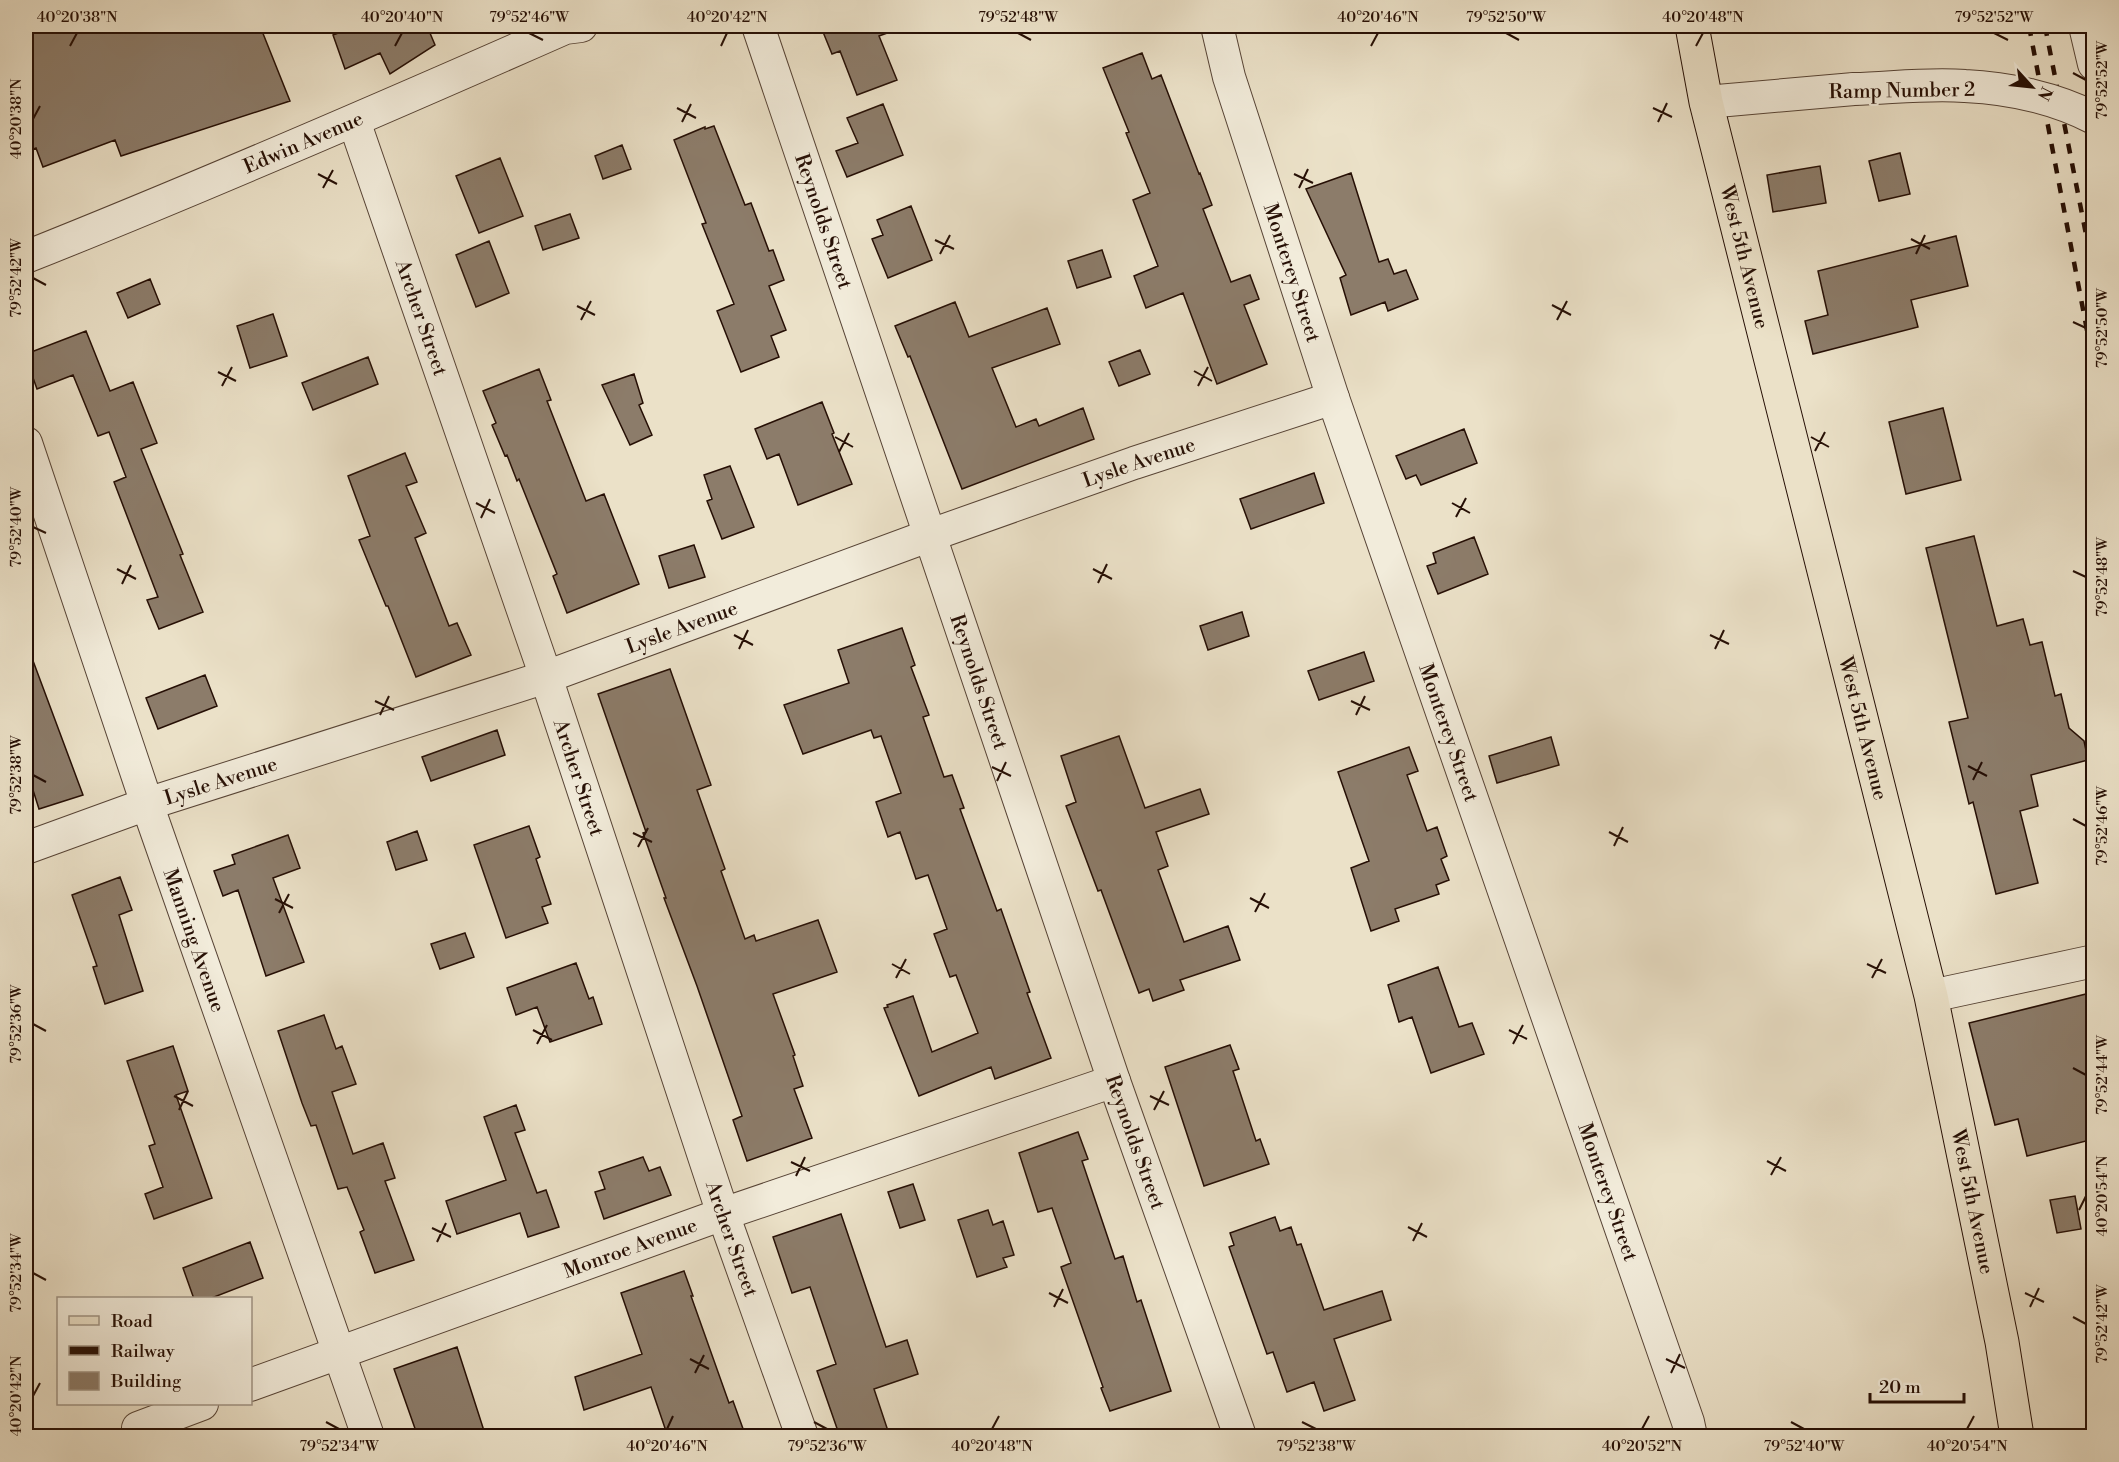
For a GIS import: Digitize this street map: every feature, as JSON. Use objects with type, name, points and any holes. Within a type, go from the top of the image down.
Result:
[{"type":"main road","name":"West 5th Avenue","points":[[1692,26],[1706,102],[1931,996],[2002,1342],[2017,1437]]},
{"type":"street","name":"Edwin Avenue","points":[[26,257],[354,121],[565,28],[581,26]]},
{"type":"street","name":"Reynolds Street","points":[[758,26],[928,536],[1114,1081],[1240,1437]]},
{"type":"street","name":"Monterey Street","points":[[1218,26],[1229,77],[1333,398],[1688,1422],[1691,1437]]},
{"type":"street","points":[[2085,26],[2094,64]]},
{"type":"street","name":"Ramp Number 2","points":[[1706,102],[1854,89],[1964,86],[2022,93],[2094,118]]},
{"type":"street","name":"Archer Street","points":[[354,121],[546,677],[723,1214],[802,1437]]},
{"type":"street","name":"Lysle Avenue","points":[[26,848],[147,804],[546,677],[928,536],[1333,398]]},
{"type":"street","name":"Manning Avenue","points":[[26,443],[147,804],[368,1437]]},
{"type":"street","points":[[1931,996],[2094,961]]},
{"type":"street","name":"Monroe Avenue","points":[[252,1384],[723,1214],[1114,1081]]},
{"type":"street","points":[[138,1428],[199,1405]]},
{"type":"building","points":[[26,26],[99,26],[102,33],[122,26],[260,26],[290,101],[121,156],[115,140],[43,167],[36,148],[26,152]]},
{"type":"building","points":[[357,26],[427,26],[435,45],[390,74],[380,53],[345,69],[333,35]]},
{"type":"building","points":[[830,26],[901,26],[901,28],[879,36],[897,80],[857,95],[840,51],[832,54],[823,32],[831,29]]},
{"type":"building","points":[[1142,53],[1152,79],[1161,75],[1200,173],[1212,205],[1203,209],[1231,282],[1250,275],[1259,299],[1244,305],[1267,364],[1217,384],[1183,293],[1146,308],[1134,276],[1158,266],[1133,200],[1150,193],[1126,133],[1129,132],[1103,68]]},
{"type":"building","points":[[883,104],[903,155],[847,177],[836,151],[858,143],[847,118]]},
{"type":"building","points":[[714,126],[745,205],[751,203],[769,251],[773,250],[784,280],[769,286],[786,330],[771,336],[779,357],[741,372],[717,311],[734,304],[702,224],[706,223],[674,140],[705,127],[705,129]]},
{"type":"building","points":[[622,145],[631,169],[603,179],[595,156]]},
{"type":"building","points":[[1900,153],[1910,194],[1879,201],[1869,161]]},
{"type":"building","points":[[500,158],[523,216],[479,233],[456,176]]},
{"type":"building","points":[[1820,166],[1826,203],[1773,212],[1767,175]]},
{"type":"building","points":[[1351,173],[1379,262],[1388,259],[1394,274],[1406,270],[1418,299],[1388,311],[1385,302],[1351,315],[1340,278],[1346,275],[1306,189]]},
{"type":"building","points":[[911,206],[932,260],[888,278],[872,239],[883,235],[877,220]]},
{"type":"building","points":[[570,214],[579,238],[543,250],[535,226]]},
{"type":"building","points":[[1956,236],[1968,286],[1911,300],[1918,327],[1813,354],[1805,321],[1828,315],[1818,271]]},
{"type":"building","points":[[489,241],[509,293],[476,307],[456,255]]},
{"type":"building","points":[[1102,250],[1111,277],[1077,288],[1068,261]]},
{"type":"building","points":[[150,279],[160,304],[128,318],[117,293]]},
{"type":"building","points":[[955,302],[969,337],[1047,308],[1060,344],[992,368],[1016,427],[1036,419],[1039,426],[1083,408],[1094,439],[962,489],[910,356],[908,357],[895,326]]},
{"type":"building","points":[[273,314],[287,356],[250,368],[237,326]]},
{"type":"building","points":[[86,331],[110,391],[133,382],[157,443],[141,449],[183,554],[180,555],[203,612],[159,629],[147,600],[158,597],[114,482],[126,477],[109,432],[98,436],[73,375],[37,389],[26,358],[26,354]]},
{"type":"building","points":[[1140,350],[1150,374],[1119,386],[1109,362]]},
{"type":"building","points":[[368,357],[378,384],[313,410],[302,383]]},
{"type":"building","points":[[539,369],[551,400],[547,401],[586,501],[604,494],[639,584],[567,613],[553,576],[557,574],[519,479],[517,481],[492,425],[496,423],[483,391]]},
{"type":"building","points":[[634,374],[643,403],[639,405],[652,435],[630,445],[602,385]]},
{"type":"building","points":[[822,402],[852,484],[798,505],[779,454],[767,459],[755,429]]},
{"type":"building","points":[[1943,408],[1961,480],[1906,494],[1889,422]]},
{"type":"building","points":[[1464,429],[1477,463],[1421,485],[1416,475],[1406,479],[1396,456]]},
{"type":"building","points":[[405,453],[417,482],[406,486],[426,533],[415,538],[449,626],[457,623],[471,655],[416,677],[359,540],[370,536],[348,476]]},
{"type":"building","points":[[730,466],[754,527],[722,539],[707,501],[712,499],[704,475]]},
{"type":"building","points":[[1314,473],[1324,503],[1251,529],[1240,499]]},
{"type":"building","points":[[1974,536],[1997,626],[2023,619],[2030,645],[2042,642],[2055,696],[2061,694],[2069,728],[2084,741],[2088,760],[2031,775],[2038,806],[2020,811],[2038,883],[1996,894],[1973,802],[1969,804],[1949,722],[1968,718],[1926,548]]},
{"type":"building","points":[[1474,537],[1488,574],[1438,594],[1427,566],[1436,563],[1433,553]]},
{"type":"building","points":[[694,545],[705,577],[669,588],[659,556]]},
{"type":"building","points":[[1242,612],[1249,636],[1208,650],[1200,626]]},
{"type":"building","points":[[902,628],[915,665],[911,667],[929,715],[923,717],[944,777],[952,775],[964,808],[960,809],[997,911],[1001,909],[1030,992],[1027,993],[1051,1058],[995,1079],[991,1067],[919,1096],[884,1008],[913,996],[932,1052],[978,1033],[956,975],[950,977],[934,934],[947,929],[928,875],[916,879],[900,832],[888,837],[876,802],[901,793],[881,736],[874,738],[871,730],[803,754],[784,705],[849,683],[838,650]]},
{"type":"building","points":[[29,650],[83,795],[39,809],[26,768],[26,651]]},
{"type":"building","points":[[1364,652],[1374,681],[1319,700],[1308,671]]},
{"type":"building","points":[[670,669],[711,785],[697,790],[725,869],[721,871],[745,939],[754,935],[756,941],[818,920],[837,972],[773,994],[795,1055],[793,1056],[803,1086],[794,1089],[812,1138],[747,1161],[733,1120],[742,1116],[664,898],[666,898],[643,833],[646,832],[598,694]]},
{"type":"building","points":[[205,675],[217,706],[158,729],[146,698]]},
{"type":"building","points":[[497,730],[505,755],[431,781],[422,757]]},
{"type":"building","points":[[1119,736],[1145,808],[1200,789],[1209,814],[1156,832],[1168,866],[1158,870],[1184,942],[1228,926],[1240,960],[1180,980],[1184,990],[1153,1001],[1149,989],[1139,993],[1101,890],[1098,891],[1066,806],[1076,802],[1061,756]]},
{"type":"building","points":[[1551,737],[1559,765],[1497,783],[1489,756]]},
{"type":"building","points":[[1409,747],[1418,771],[1407,775],[1427,831],[1437,827],[1447,856],[1441,859],[1449,880],[1436,885],[1439,894],[1395,909],[1399,921],[1371,931],[1351,868],[1369,861],[1338,772]]},
{"type":"building","points":[[529,826],[540,857],[536,859],[551,904],[542,907],[548,923],[506,938],[474,845]]},
{"type":"building","points":[[417,831],[427,860],[396,870],[387,842]]},
{"type":"building","points":[[288,835],[300,868],[273,878],[304,962],[266,976],[238,890],[223,896],[214,871],[235,864],[232,855]]},
{"type":"building","points":[[120,877],[132,910],[119,915],[143,991],[105,1004],[93,967],[97,966],[72,895]]},
{"type":"building","points":[[465,933],[474,957],[440,969],[431,944]]},
{"type":"building","points":[[576,963],[589,999],[593,997],[602,1024],[550,1042],[537,1007],[516,1015],[507,988]]},
{"type":"building","points":[[1438,967],[1459,1027],[1472,1023],[1484,1054],[1431,1073],[1412,1017],[1399,1022],[1388,985]]},
{"type":"building","points":[[2094,992],[2094,1139],[2027,1156],[2018,1119],[1995,1125],[1969,1023]]},
{"type":"building","points":[[324,1015],[336,1049],[342,1046],[356,1084],[332,1092],[353,1154],[383,1143],[395,1178],[385,1181],[414,1260],[375,1273],[360,1232],[364,1230],[347,1187],[338,1189],[316,1125],[311,1126],[302,1103],[278,1031]]},
{"type":"building","points":[[1230,1045],[1239,1069],[1233,1071],[1256,1141],[1260,1139],[1269,1164],[1204,1186],[1165,1067]]},
{"type":"building","points":[[173,1046],[188,1091],[176,1095],[212,1198],[154,1219],[145,1194],[163,1187],[149,1146],[155,1144],[127,1061]]},
{"type":"building","points":[[516,1105],[525,1130],[515,1133],[537,1193],[546,1190],[559,1227],[528,1237],[520,1213],[457,1234],[446,1201],[506,1180],[484,1117]]},
{"type":"building","points":[[1078,1132],[1088,1159],[1082,1161],[1115,1259],[1123,1256],[1137,1302],[1141,1300],[1171,1391],[1110,1411],[1061,1267],[1071,1263],[1052,1208],[1038,1212],[1019,1153]]},
{"type":"building","points":[[643,1157],[649,1171],[660,1167],[671,1195],[604,1219],[595,1192],[605,1189],[599,1172]]},
{"type":"building","points":[[913,1184],[925,1220],[900,1228],[888,1192]]},
{"type":"building","points":[[2075,1196],[2081,1229],[2057,1233],[2050,1200]]},
{"type":"building","points":[[988,1210],[993,1225],[1003,1221],[1014,1255],[1003,1258],[1007,1267],[977,1277],[958,1220]]},
{"type":"building","points":[[841,1214],[886,1347],[907,1340],[918,1374],[874,1389],[890,1437],[840,1437],[817,1371],[836,1364],[810,1287],[792,1293],[773,1237]]},
{"type":"building","points":[[1275,1217],[1280,1231],[1291,1227],[1297,1245],[1301,1244],[1324,1310],[1382,1291],[1391,1320],[1334,1339],[1355,1400],[1324,1411],[1314,1382],[1287,1392],[1273,1352],[1267,1354],[1229,1247],[1234,1245],[1230,1233]]},
{"type":"building","points":[[250,1242],[263,1278],[214,1297],[193,1297],[183,1268]]},
{"type":"building","points":[[684,1271],[729,1403],[733,1401],[746,1437],[668,1437],[651,1387],[584,1410],[575,1377],[642,1354],[621,1293]]},
{"type":"building","points":[[457,1347],[486,1437],[418,1437],[394,1369]]},
{"type":"railway","points":[[2029,26],[2094,367]]},
{"type":"railway","points":[[2045,26],[2094,275]]}]
